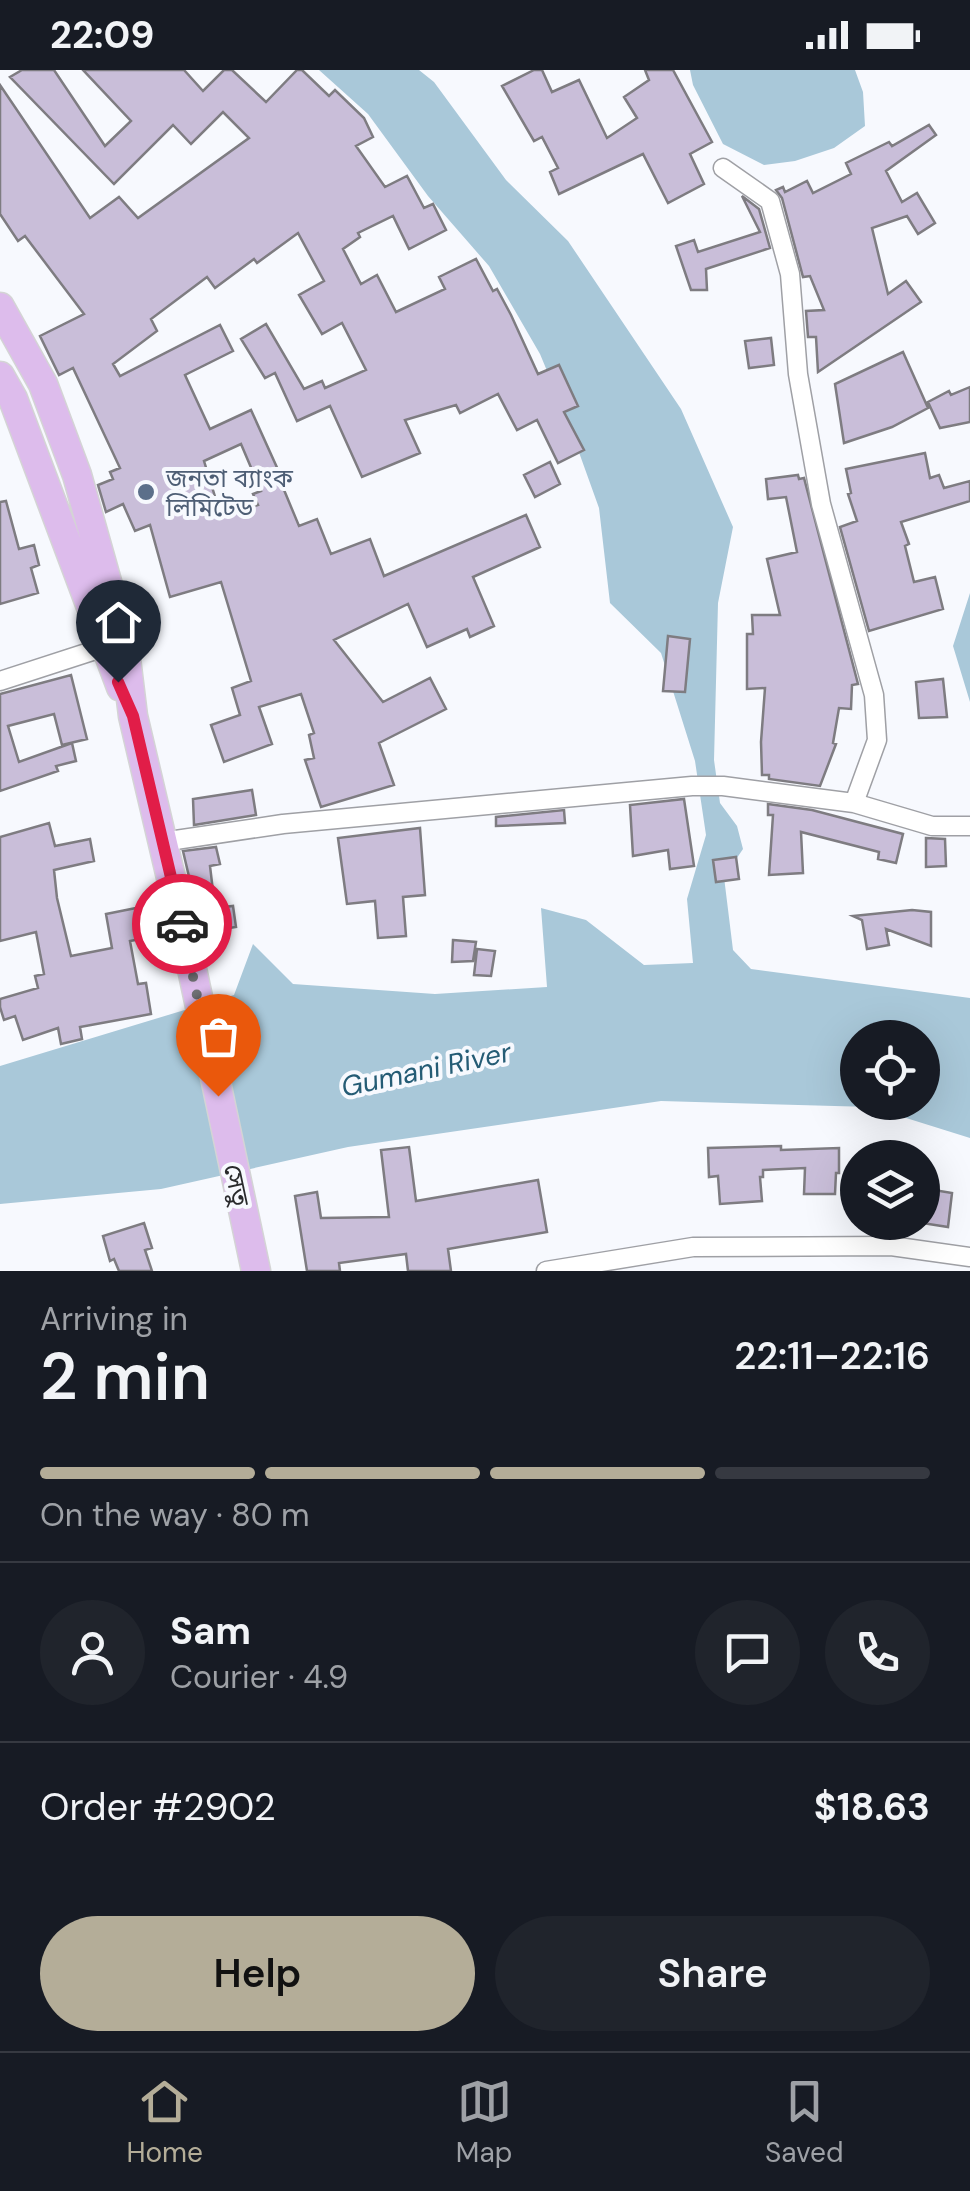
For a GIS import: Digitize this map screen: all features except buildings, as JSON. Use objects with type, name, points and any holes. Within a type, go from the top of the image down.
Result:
[{"type":"main road","points":[[0,307],[43,384],[77,475],[114,644]]},
{"type":"main road","points":[[0,376],[114,644]]},
{"type":"main road","name":"সেতু","points":[[114,644],[188,950],[256,1271]]},
{"type":"street","points":[[723,168],[770,202],[790,274],[798,374],[821,504],[874,695],[877,740],[854,803]]},
{"type":"street","points":[[0,682],[114,644]]},
{"type":"street","points":[[162,842],[283,824],[692,786],[723,786],[854,803],[932,826],[970,826]]},
{"type":"street","points":[[546,1271],[693,1247],[891,1246],[970,1257]]},
{"type":"water","name":"Gumani River","points":[[319,70],[419,70],[434,82],[506,180],[568,241],[681,409],[733,527],[718,603],[714,760],[720,803],[737,826],[743,849],[724,877],[733,950],[751,969],[970,998],[970,1138],[913,1120],[940,1120],[940,1020],[840,1020],[840,1106],[661,1101],[348,1147],[161,1189],[0,1204],[0,1066],[234,995],[253,944],[293,984],[435,994],[547,987],[541,908],[586,920],[644,965],[693,963],[687,899],[706,835],[695,761],[661,653],[610,603],[599,508],[540,354],[489,266],[428,196],[368,114]]},
{"type":"water","points":[[690,70],[855,70],[863,92],[865,126],[834,148],[795,161],[764,165],[723,144],[693,85]]},
{"type":"water","points":[[970,593],[970,702],[953,646]]},
{"type":"way so far","points":[[182,924],[218,1096]]},
{"type":"place","name":"জনতা ব্যাংক লিমিটেড","points":[[146,492]]},
{"type":"route","points":[[118,682],[133,716],[182,924]]}]
